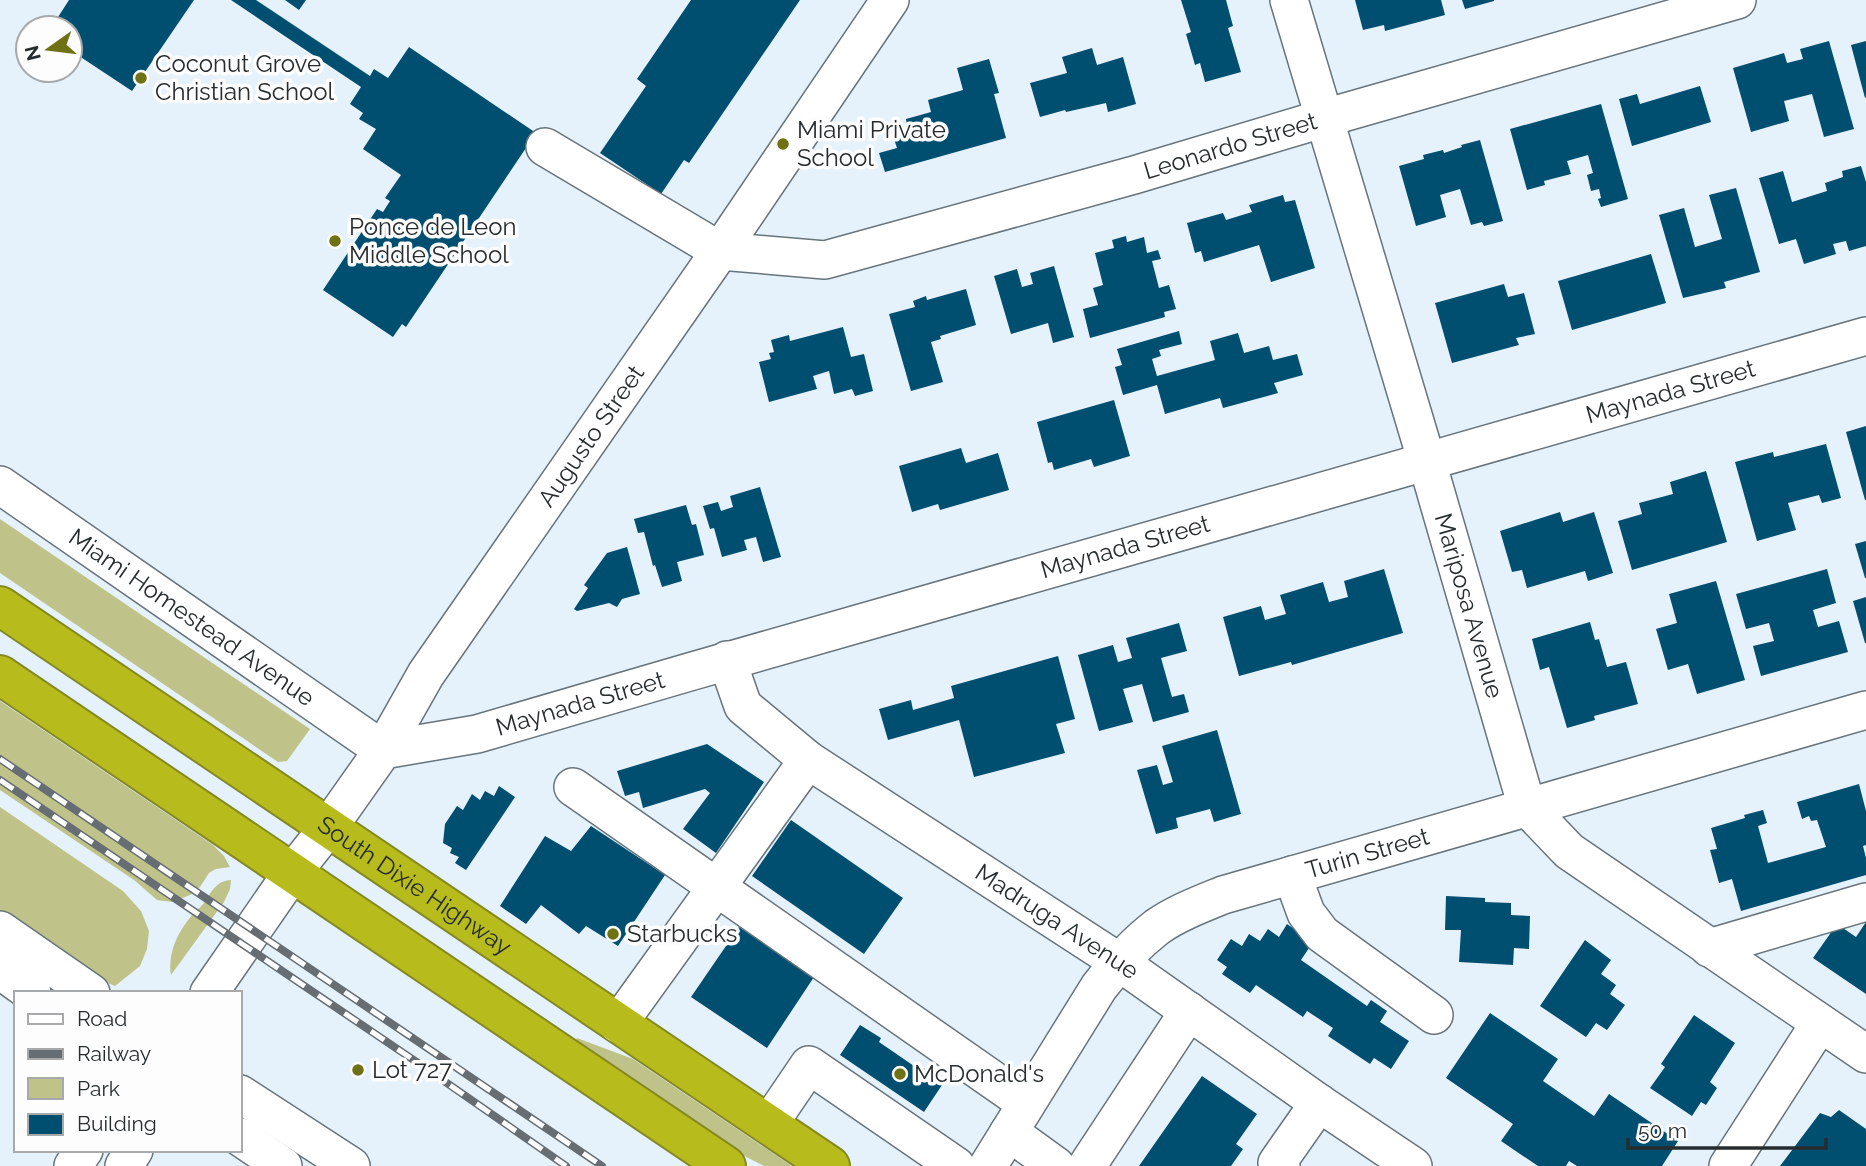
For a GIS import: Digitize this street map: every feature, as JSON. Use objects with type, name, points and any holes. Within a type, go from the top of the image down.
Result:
[{"type":"highway","name":"South Dixie Highway","points":[[0,606],[830,1166]]},
{"type":"highway","points":[[0,675],[726,1166]]},
{"type":"street","name":"Augusto Street","points":[[210,991],[292,873],[328,828],[383,750],[426,674],[720,251],[890,0]]},
{"type":"street","name":"Mariposa Avenue","points":[[1289,0],[1527,807],[1569,851],[1866,1054]]},
{"type":"street","name":"Leonardo Street","points":[[720,251],[825,260],[1133,175],[1325,118],[1622,15],[1737,0]]},
{"type":"street","points":[[545,148],[720,251]]},
{"type":"street","name":"Maynada Street","points":[[383,750],[477,734],[1093,555],[1866,337]]},
{"type":"street","name":"Miami Homestead Avenue","points":[[0,485],[383,750]]},
{"type":"street","name":"Madruga Avenue","points":[[727,660],[743,706],[808,760],[1119,962],[1413,1166]]},
{"type":"street","name":"Turin Street","points":[[988,1166],[1099,987],[1119,962],[1158,927],[1192,908],[1223,895],[1866,710]]},
{"type":"street","points":[[618,1024],[808,760]]},
{"type":"street","points":[[573,787],[718,888],[1018,1118],[1056,1166]]},
{"type":"street","points":[[1292,875],[1306,913],[1322,934],[1434,1014]]},
{"type":"street","points":[[1709,948],[1866,902]]},
{"type":"street","points":[[0,930],[88,991]]},
{"type":"street","points":[[0,970],[29,991]]},
{"type":"street","points":[[1087,1166],[1189,1012]]},
{"type":"street","points":[[1728,1166],[1820,1023]]},
{"type":"street","points":[[769,1124],[809,1065],[956,1166]]},
{"type":"street","points":[[242,1095],[351,1166]]},
{"type":"street","points":[[1278,1165],[1319,1103]]},
{"type":"street","points":[[242,1138],[283,1166]]},
{"type":"green space","points":[[0,519],[310,729],[287,761],[278,762],[0,573]]},
{"type":"green space","points":[[0,701],[213,845],[230,867],[209,873],[200,887],[190,895],[172,902],[157,900],[134,880],[0,790]]},
{"type":"green space","points":[[0,807],[123,891],[141,911],[149,931],[147,949],[140,966],[115,986],[103,981],[0,911]]},
{"type":"green space","points":[[231,880],[224,902],[171,975],[172,953],[184,925],[215,887]]},
{"type":"green space","points":[[577,1038],[633,1059],[792,1166],[764,1166],[727,1147],[574,1044]]},
{"type":"building","points":[[69,0],[194,0],[132,91],[84,59],[84,14],[60,14]]},
{"type":"building","points":[[231,0],[256,0],[370,76],[374,69],[388,78],[409,47],[536,133],[406,327],[402,324],[393,337],[323,290],[377,209],[383,212],[390,201],[385,198],[401,175],[363,149],[376,129],[359,119],[363,113],[350,104],[361,87]]},
{"type":"building","points":[[285,0],[306,0],[299,10]]},
{"type":"building","points":[[691,0],[800,0],[689,163],[684,160],[661,194],[600,153],[646,86],[637,79]]},
{"type":"building","points":[[1181,0],[1226,0],[1233,26],[1228,28],[1241,72],[1205,82],[1200,63],[1195,65],[1186,34],[1191,32]]},
{"type":"building","points":[[1355,0],[1441,0],[1445,15],[1385,31],[1384,25],[1363,30]]},
{"type":"building","points":[[1462,0],[1494,0],[1494,1],[1465,9]]},
{"type":"building","points":[[1829,41],[1854,129],[1824,137],[1812,94],[1784,101],[1789,121],[1751,132],[1733,68],[1784,53],[1787,63],[1803,59],[1800,49]]},
{"type":"building","points":[[1866,41],[1866,97],[1865,98],[1851,45]]},
{"type":"building","points":[[1092,48],[1097,65],[1123,57],[1136,104],[1108,112],[1106,103],[1040,117],[1030,83],[1067,73],[1062,57]]},
{"type":"building","points":[[989,59],[999,93],[994,94],[1006,138],[885,172],[879,153],[897,148],[891,130],[907,126],[906,119],[931,112],[928,100],[963,90],[957,68]]},
{"type":"building","points":[[1700,86],[1711,122],[1632,146],[1619,99],[1637,94],[1640,104]]},
{"type":"building","points":[[1601,104],[1628,199],[1601,207],[1599,189],[1591,191],[1587,175],[1593,173],[1588,155],[1567,161],[1571,174],[1544,181],[1545,185],[1527,190],[1510,129]]},
{"type":"building","points":[[1480,140],[1503,221],[1484,226],[1482,222],[1471,225],[1460,189],[1440,195],[1446,217],[1416,226],[1399,166],[1424,159],[1423,155],[1443,150],[1444,153]]},
{"type":"building","points":[[1861,166],[1866,182],[1866,246],[1849,251],[1846,241],[1833,244],[1836,254],[1804,264],[1796,239],[1779,244],[1759,178],[1783,171],[1792,202],[1827,191],[1825,183],[1843,177],[1842,171]]},
{"type":"building","points":[[1736,188],[1760,272],[1724,282],[1726,288],[1683,298],[1659,215],[1684,208],[1695,247],[1722,239],[1709,195]]},
{"type":"building","points":[[1283,195],[1285,202],[1295,200],[1315,268],[1271,282],[1259,245],[1204,262],[1201,251],[1195,253],[1187,223],[1223,213],[1226,220],[1252,212],[1249,205]]},
{"type":"building","points":[[1126,236],[1127,242],[1144,237],[1147,253],[1158,250],[1161,259],[1152,261],[1159,288],[1169,285],[1176,309],[1164,312],[1165,317],[1090,338],[1083,309],[1098,305],[1093,288],[1103,285],[1095,253],[1114,248],[1112,240]]},
{"type":"building","points":[[1651,254],[1666,303],[1572,330],[1558,281]]},
{"type":"building","points":[[1054,266],[1074,337],[1053,343],[1048,323],[1011,334],[994,276],[1017,269],[1022,287],[1033,284],[1030,273]]},
{"type":"building","points":[[1504,284],[1508,297],[1524,293],[1535,334],[1516,338],[1519,345],[1452,363],[1435,303]]},
{"type":"building","points":[[966,289],[976,325],[940,336],[941,339],[931,342],[943,382],[911,391],[889,314],[915,307],[913,301],[926,296],[927,300]]},
{"type":"building","points":[[843,327],[851,357],[864,354],[873,391],[855,396],[852,389],[834,394],[829,371],[813,376],[817,389],[769,402],[759,362],[771,359],[769,353],[774,352],[771,340],[789,335],[790,341]]},
{"type":"building","points":[[1179,331],[1182,344],[1159,350],[1161,356],[1152,359],[1157,376],[1215,360],[1210,341],[1238,333],[1244,353],[1269,346],[1273,360],[1297,354],[1303,375],[1274,383],[1278,393],[1223,408],[1220,398],[1165,414],[1157,385],[1123,395],[1115,367],[1122,365],[1117,349]]},
{"type":"building","points":[[1114,400],[1130,456],[1094,467],[1091,459],[1054,470],[1052,462],[1048,463],[1037,422]]},
{"type":"building","points":[[1866,426],[1866,500],[1865,500],[1846,432]]},
{"type":"building","points":[[1826,444],[1841,498],[1822,503],[1819,495],[1788,503],[1796,530],[1757,541],[1735,462],[1773,452],[1774,457]]},
{"type":"building","points":[[961,448],[966,463],[998,453],[1009,490],[940,510],[938,504],[912,512],[899,466]]},
{"type":"building","points":[[1706,471],[1727,542],[1632,570],[1618,521],[1642,514],[1639,503],[1673,494],[1670,482]]},
{"type":"building","points":[[760,487],[781,557],[763,562],[756,537],[744,540],[747,550],[722,557],[714,528],[710,529],[703,506],[718,502],[721,511],[733,507],[730,496]]},
{"type":"building","points":[[686,505],[692,525],[696,524],[704,555],[677,562],[682,581],[662,587],[644,532],[638,533],[634,519]]},
{"type":"building","points":[[1560,512],[1563,522],[1594,512],[1613,573],[1588,581],[1585,571],[1527,588],[1522,570],[1512,572],[1500,531]]},
{"type":"building","points":[[1866,541],[1866,578],[1865,578],[1855,544]]},
{"type":"building","points":[[627,547],[640,594],[622,599],[617,607],[609,603],[577,611],[574,609],[588,588],[584,585],[607,553]]},
{"type":"building","points":[[1384,569],[1403,633],[1292,665],[1291,662],[1239,676],[1223,617],[1261,606],[1265,620],[1286,614],[1280,595],[1323,582],[1329,602],[1348,597],[1344,581]]},
{"type":"building","points":[[1827,569],[1836,603],[1813,610],[1818,627],[1839,621],[1848,652],[1761,676],[1753,646],[1774,641],[1769,623],[1746,629],[1736,594]]},
{"type":"building","points":[[1716,581],[1745,680],[1697,694],[1688,664],[1668,670],[1656,629],[1677,623],[1669,594]]},
{"type":"building","points":[[1866,597],[1866,643],[1865,643],[1853,601]]},
{"type":"building","points":[[1590,622],[1595,640],[1599,639],[1607,667],[1626,662],[1638,704],[1594,716],[1595,720],[1567,728],[1549,667],[1540,670],[1532,639]]},
{"type":"building","points":[[1179,623],[1187,651],[1161,658],[1172,697],[1184,694],[1189,712],[1153,722],[1142,684],[1123,689],[1133,722],[1099,731],[1078,655],[1113,645],[1118,662],[1132,658],[1126,638]]},
{"type":"building","points":[[1058,656],[1075,719],[1056,724],[1065,753],[974,777],[959,720],[888,740],[879,709],[911,700],[913,710],[954,698],[951,686]]},
{"type":"building","points":[[1217,730],[1241,814],[1214,822],[1210,809],[1176,818],[1178,828],[1156,834],[1137,770],[1157,765],[1163,785],[1173,782],[1162,746]]},
{"type":"building","points":[[707,744],[764,782],[716,853],[683,829],[710,793],[705,789],[643,808],[639,792],[625,796],[617,771]]},
{"type":"building","points":[[1859,784],[1866,811],[1866,845],[1863,846],[1866,875],[1741,911],[1732,879],[1719,883],[1710,850],[1717,849],[1711,828],[1763,810],[1767,823],[1758,826],[1768,863],[1826,847],[1817,820],[1811,821],[1809,816],[1802,819],[1797,802]]},
{"type":"building","points":[[499,786],[515,797],[466,870],[455,863],[459,857],[450,853],[452,848],[443,843],[445,824],[457,806],[463,810],[472,794],[480,800],[485,791],[494,796]]},
{"type":"building","points":[[791,820],[903,898],[864,954],[752,876]]},
{"type":"building","points":[[591,826],[665,875],[618,946],[586,926],[579,934],[541,905],[526,924],[500,906],[545,836],[571,851]]},
{"type":"building","points":[[1446,896],[1485,898],[1485,902],[1511,903],[1511,915],[1530,916],[1529,949],[1514,948],[1513,965],[1459,962],[1461,930],[1445,930]]},
{"type":"building","points":[[1866,922],[1866,994],[1813,958],[1837,924],[1856,937]]},
{"type":"building","points":[[1287,924],[1313,942],[1301,960],[1367,1006],[1371,1000],[1387,1011],[1380,1022],[1409,1041],[1391,1069],[1374,1058],[1370,1064],[1328,1036],[1333,1028],[1307,1011],[1303,1017],[1256,985],[1250,993],[1222,974],[1227,967],[1217,960],[1231,939],[1242,946],[1249,934],[1260,941],[1268,929],[1279,937]]},
{"type":"building","points":[[739,927],[814,977],[767,1048],[691,997]]},
{"type":"building","points":[[1585,940],[1611,960],[1601,974],[1616,985],[1610,994],[1625,1005],[1607,1030],[1596,1023],[1586,1037],[1540,1006]]},
{"type":"building","points":[[1490,1013],[1558,1059],[1543,1081],[1594,1116],[1609,1094],[1678,1141],[1662,1166],[1577,1166],[1569,1161],[1566,1166],[1538,1166],[1501,1141],[1513,1124],[1446,1078]]},
{"type":"building","points":[[1694,1015],[1735,1043],[1710,1082],[1717,1088],[1706,1105],[1701,1102],[1692,1116],[1650,1088],[1665,1067],[1661,1064]]},
{"type":"building","name":"McDonald's","points":[[860,1025],[881,1038],[879,1042],[914,1066],[916,1063],[944,1082],[924,1112],[840,1055]]},
{"type":"building","points":[[1202,1076],[1257,1114],[1236,1144],[1243,1149],[1231,1166],[1139,1166]]},
{"type":"building","points":[[1839,1110],[1866,1129],[1866,1166],[1780,1166],[1820,1113],[1831,1117]]},
{"type":"railway","points":[[0,759],[602,1166]]},
{"type":"railway","points":[[0,780],[566,1166]]},
{"type":"place","name":"Coconut Grove Christian School","points":[[141,78]]},
{"type":"place","name":"Miami Private School","points":[[783,144]]},
{"type":"place","name":"Ponce de Leon Middle School","points":[[335,241]]},
{"type":"place","name":"Starbucks","points":[[613,934]]},
{"type":"place","name":"Lot 727","points":[[358,1070]]},
{"type":"place","name":"McDonald's","points":[[900,1074]]}]
